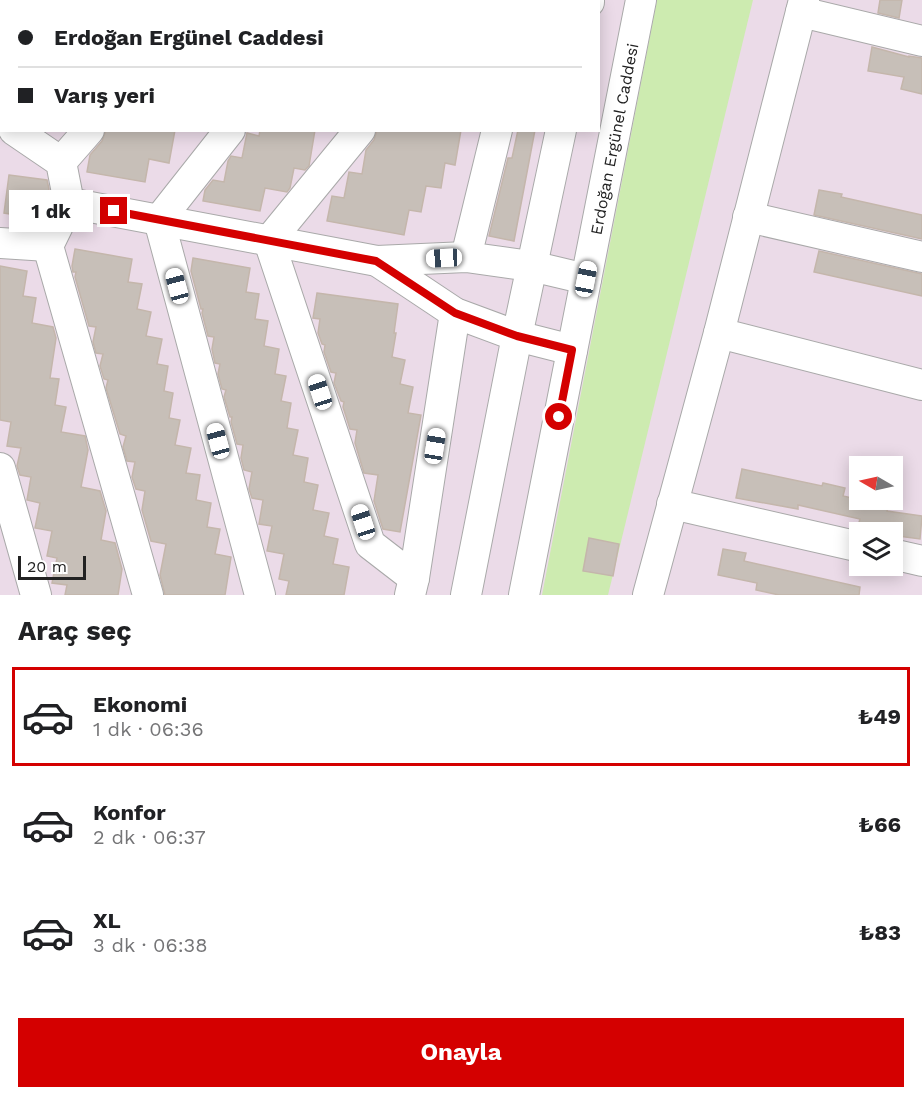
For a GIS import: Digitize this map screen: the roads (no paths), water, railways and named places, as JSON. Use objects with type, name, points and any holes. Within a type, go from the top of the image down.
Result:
[{"type":"street","name":"Erdoğan Ergünel Caddesi","points":[[524,595],[641,0]]},
{"type":"street","points":[[648,595],[719,333],[802,6],[922,41]]},
{"type":"street","points":[[17,132],[61,162],[69,203],[48,246],[148,595]]},
{"type":"street","points":[[61,162],[87,132]]},
{"type":"street","points":[[159,220],[228,132]]},
{"type":"street","points":[[270,241],[358,132]]},
{"type":"street","points":[[466,257],[497,132]]},
{"type":"street","points":[[466,595],[531,266],[561,132]]},
{"type":"street","points":[[69,203],[376,261],[466,257],[531,266],[586,279]]},
{"type":"street","points":[[748,217],[922,257]]},
{"type":"street","points":[[159,220],[260,595]]},
{"type":"street","points":[[270,241],[370,544],[412,587]]},
{"type":"street","points":[[0,243],[48,246]]},
{"type":"street","points":[[376,261],[455,313],[517,336],[572,350]]},
{"type":"street","points":[[412,587],[455,313]]},
{"type":"street","points":[[719,333],[922,385]]},
{"type":"street","points":[[0,468],[36,595]]},
{"type":"street","points":[[672,504],[849,544]]},
{"type":"street","points":[[903,557],[922,561]]}]
